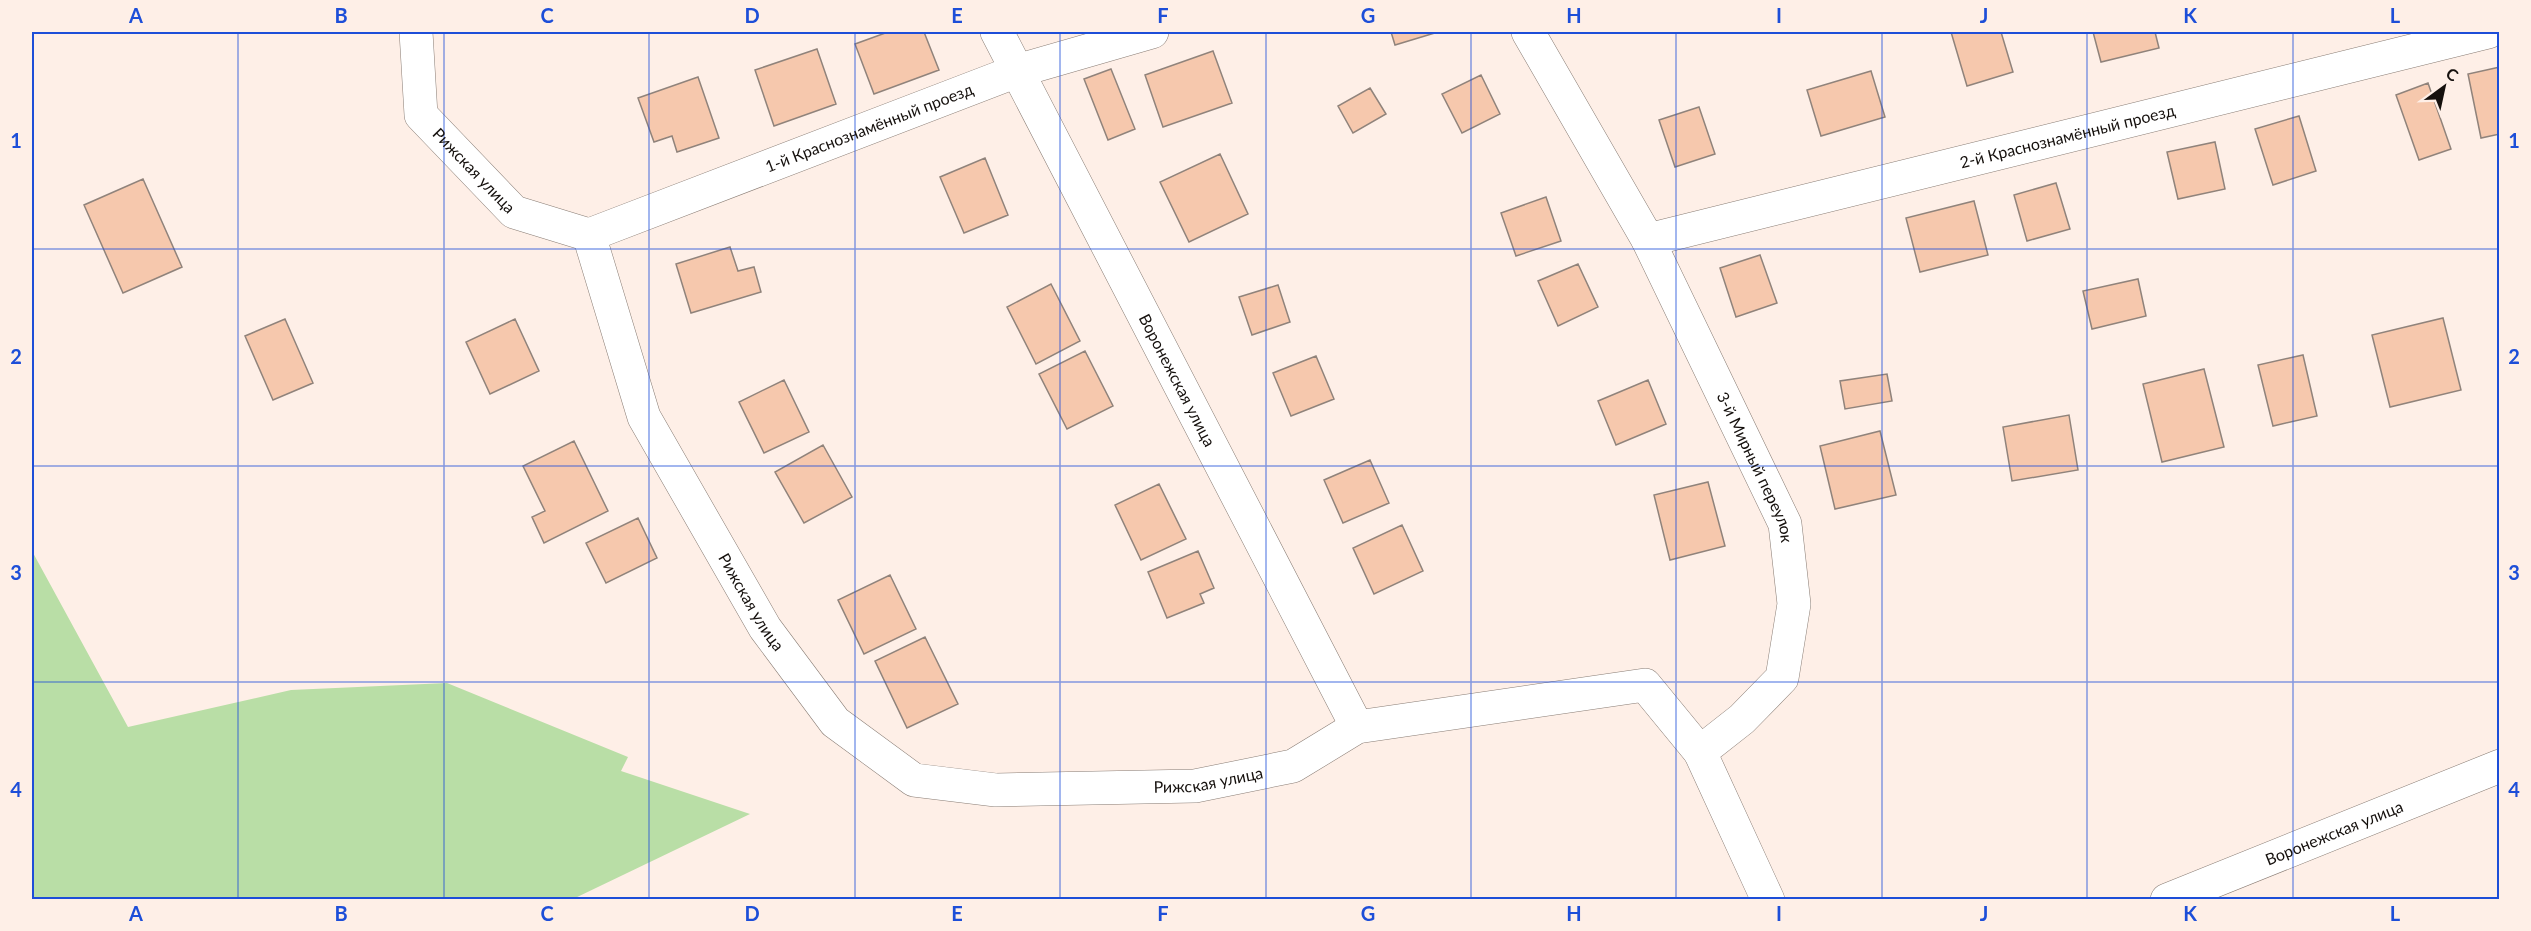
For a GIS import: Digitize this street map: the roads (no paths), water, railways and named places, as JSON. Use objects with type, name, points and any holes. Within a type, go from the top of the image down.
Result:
[{"type":"street","name":"Рижская улица","points":[[416,32],[421,115],[514,212],[589,235],[644,417],[765,628],[835,722],[914,780],[996,790],[1195,786],[1293,766],[1357,727]]},
{"type":"street","name":"Воронежская улица","points":[[997,32],[1357,727]]},
{"type":"street","name":"1-й Краснознамённый проезд","points":[[589,235],[1017,71],[1152,32]]},
{"type":"street","name":"3-й Мирный переулок","points":[[1528,32],[1648,240],[1785,524],[1794,604],[1782,678],[1742,719],[1700,752]]},
{"type":"street","name":"2-й Краснознамённый проезд","points":[[1648,240],[2488,32]]},
{"type":"street","points":[[1357,727],[1645,685],[1700,752],[1767,900]]},
{"type":"street","name":"Воронежская улица","points":[[2167,900],[2499,766]]}]
